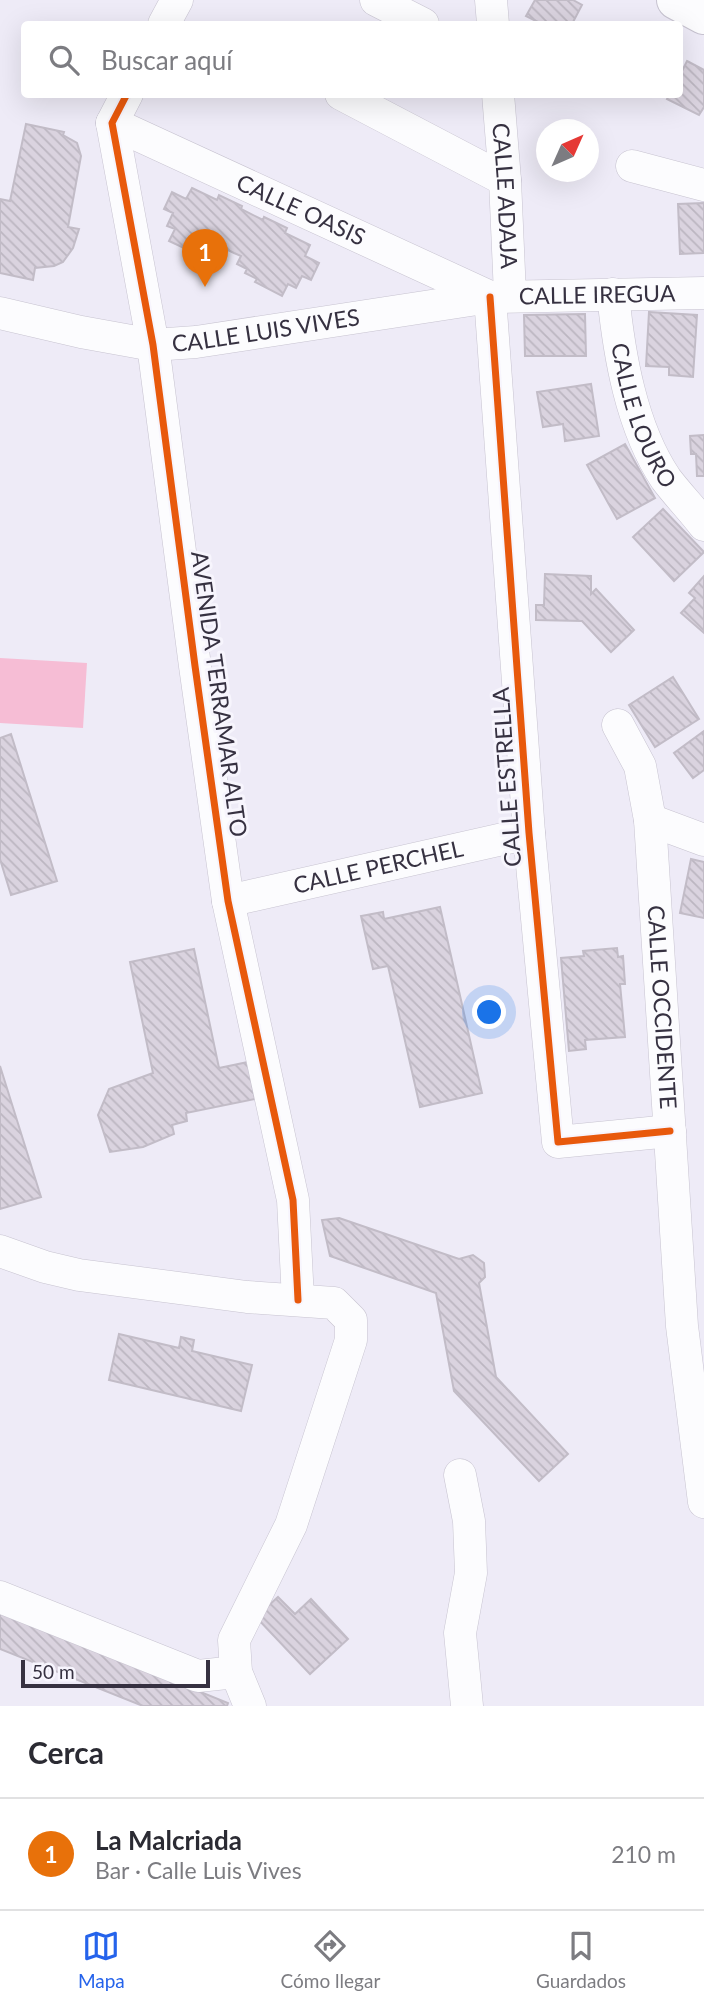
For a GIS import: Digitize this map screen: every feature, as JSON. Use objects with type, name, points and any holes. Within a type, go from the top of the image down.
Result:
[{"type":"main road","points":[[676,0],[704,15]]},
{"type":"street","points":[[166,21],[177,0]]},
{"type":"street","points":[[376,0],[417,21]]},
{"type":"street","points":[[491,0],[493,21]]},
{"type":"street","points":[[112,123],[125,98]]},
{"type":"street","points":[[349,98],[505,180]]},
{"type":"street","name":"CALLE ADAJA","points":[[498,98],[505,180],[500,296]]},
{"type":"street","name":"CALLE OASIS","points":[[112,123],[500,296]]},
{"type":"street","name":"AVENIDA TERRAMAR ALTO","points":[[112,123],[153,345],[228,901],[293,1200],[298,1300]]},
{"type":"street","points":[[632,166],[704,186]]},
{"type":"street","name":"CALLE LOURO","points":[[613,293],[618,347],[642,432],[666,477],[704,525]]},
{"type":"street","name":"CALLE IREGUA","points":[[500,296],[704,293]]},
{"type":"street","name":"CALLE LUIS VIVES","points":[[0,313],[80,332],[153,345],[195,342],[500,296]]},
{"type":"street","name":"CALLE ESTRELLA","points":[[500,296],[529,833],[558,1142],[670,1131]]},
{"type":"street","name":"CALLE OCCIDENTE","points":[[618,726],[640,766],[650,820],[682,1326],[704,1502]]},
{"type":"street","points":[[650,820],[704,840]]},
{"type":"street","name":"CALLE PERCHEL","points":[[228,901],[529,833]]},
{"type":"street","points":[[0,1251],[45,1267],[79,1275],[247,1297],[334,1303],[351,1320],[351,1340],[291,1525],[234,1640],[236,1672],[250,1706]]},
{"type":"street","points":[[460,1475],[469,1521],[471,1573],[460,1633],[467,1706]]},
{"type":"street","points":[[0,1597],[198,1676],[236,1672]]},
{"type":"shaded area","points":[[0,658],[87,663],[83,728],[0,723]]},
{"type":"building","points":[[535,0],[573,0],[582,5],[574,21],[536,21],[526,16]]},
{"type":"building","points":[[687,61],[704,70],[704,107],[699,115],[667,99],[683,98],[683,69]]},
{"type":"building","points":[[26,124],[64,132],[63,135],[77,143],[81,156],[68,227],[79,229],[73,248],[63,262],[35,268],[33,280],[0,273],[0,199],[10,201]]},
{"type":"building","points":[[192,188],[217,200],[219,195],[242,206],[241,209],[263,220],[264,217],[287,228],[285,233],[310,245],[305,256],[319,263],[311,280],[302,276],[296,288],[288,284],[282,296],[255,282],[257,279],[245,273],[247,269],[237,264],[241,256],[226,249],[222,257],[212,252],[210,257],[169,241],[175,229],[167,226],[173,213],[164,209],[172,192],[186,199]]},
{"type":"building","points":[[704,203],[704,253],[680,254],[678,204]]},
{"type":"building","points":[[649,312],[697,315],[693,377],[669,375],[669,367],[646,366]]},
{"type":"building","points":[[585,314],[586,356],[525,356],[524,315]]},
{"type":"building","points":[[591,384],[599,436],[565,441],[563,424],[543,427],[537,392]]},
{"type":"building","points":[[704,435],[704,476],[697,476],[696,454],[691,454],[690,436]]},
{"type":"building","points":[[625,444],[655,498],[617,519],[587,465]]},
{"type":"building","points":[[663,509],[704,552],[674,581],[633,537]]},
{"type":"building","points":[[545,574],[591,576],[591,594],[596,589],[634,630],[611,652],[582,621],[536,620],[536,605],[544,605]]},
{"type":"building","points":[[704,576],[704,633],[681,613],[695,598],[689,593]]},
{"type":"building","points":[[673,677],[699,719],[655,747],[629,705]]},
{"type":"building","points":[[704,731],[704,770],[693,778],[674,753]]},
{"type":"building","points":[[11,734],[57,881],[11,895],[0,859],[0,738]]},
{"type":"building","points":[[691,859],[704,862],[704,918],[680,913]]},
{"type":"building","points":[[440,907],[482,1093],[420,1107],[388,966],[373,969],[361,916],[383,912],[384,919]]},
{"type":"building","points":[[617,948],[618,957],[623,956],[625,984],[620,984],[625,1037],[585,1040],[586,1049],[569,1051],[561,958],[584,956],[583,951]]},
{"type":"building","points":[[194,949],[219,1068],[248,1062],[255,1099],[186,1113],[187,1121],[172,1125],[174,1134],[143,1147],[110,1152],[98,1115],[109,1089],[153,1073],[130,962]]},
{"type":"building","points":[[0,1066],[41,1197],[0,1209]]},
{"type":"building","points":[[339,1218],[459,1259],[473,1255],[484,1263],[485,1277],[479,1283],[496,1377],[568,1454],[539,1481],[454,1391],[436,1293],[330,1256],[322,1220]]},
{"type":"building","points":[[119,1334],[179,1348],[181,1337],[194,1340],[192,1351],[252,1365],[241,1411],[109,1380]]},
{"type":"building","points":[[278,1597],[295,1614],[311,1599],[348,1639],[310,1674],[256,1617]]},
{"type":"building","points":[[0,1611],[228,1703],[227,1706],[143,1706],[0,1649]]},
{"type":"cycle path","points":[[125,98],[112,123],[153,345],[228,901],[293,1200],[298,1300]]},
{"type":"cycle path","points":[[490,297],[529,833],[558,1142],[670,1131]]},
{"type":"place","name":"La Malcriada","points":[[205,287]]}]
